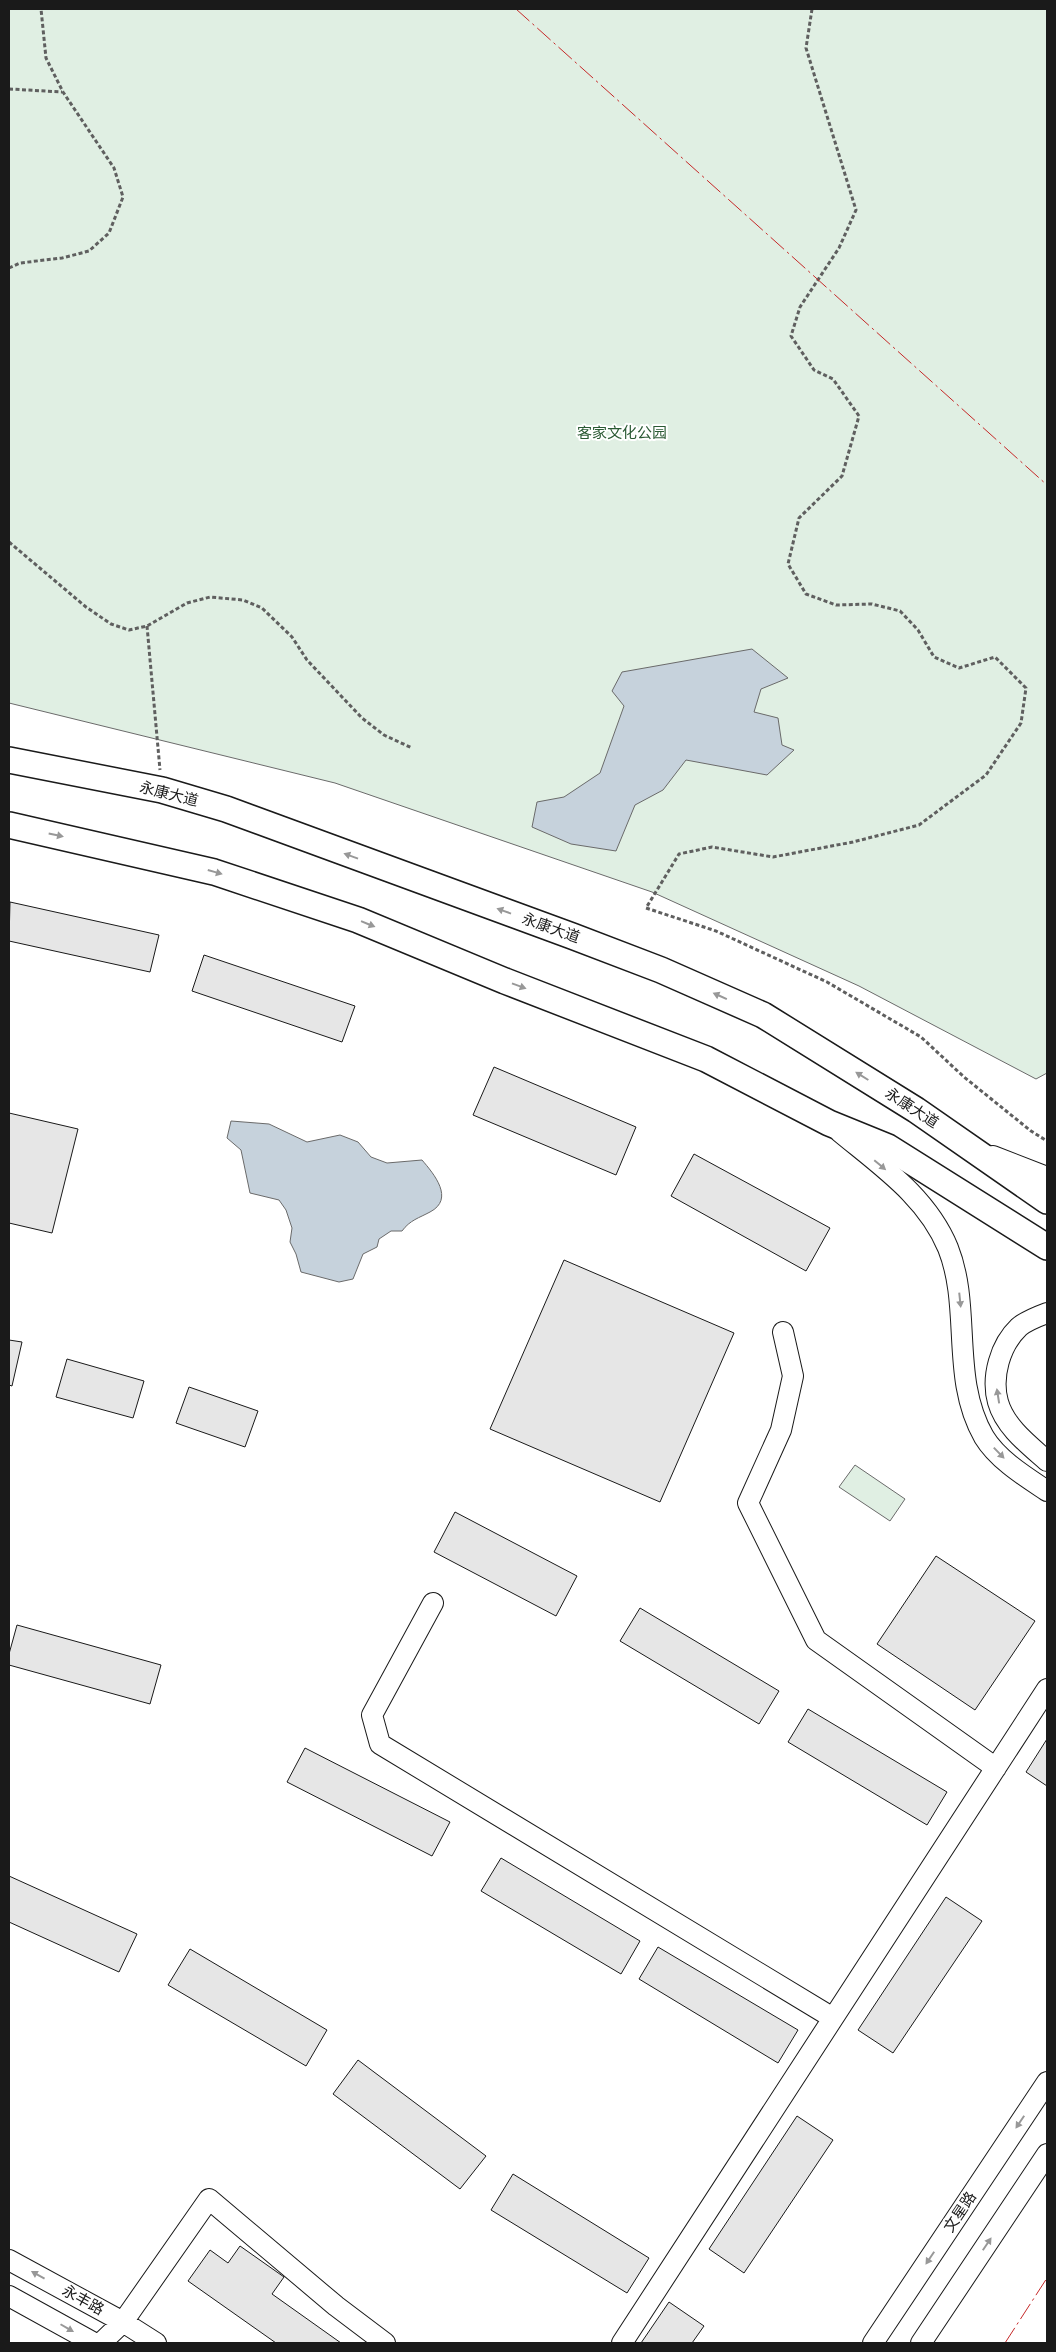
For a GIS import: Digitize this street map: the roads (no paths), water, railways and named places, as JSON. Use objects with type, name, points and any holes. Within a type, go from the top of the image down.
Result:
[{"type":"main road","name":"永康大道","points":[[9,760],[162,790],[226,809],[661,970],[763,1015],[916,1110],[1047,1200]]},
{"type":"main road","points":[[9,825],[214,872],[358,920],[505,981],[706,1059],[829,1123],[888,1147],[1047,1247]]},
{"type":"street","points":[[829,1123],[914,1194],[934,1221],[948,1248],[958,1281],[964,1375],[973,1410],[985,1437],[1002,1457],[1047,1491]]},
{"type":"street","points":[[968,1146],[1047,1177]]},
{"type":"street","points":[[1047,1313],[1020,1326],[1005,1346],[998,1364],[996,1382],[998,1403],[1019,1438],[1047,1461]]},
{"type":"street","points":[[783,1332],[792,1376],[781,1430],[748,1503],[752,1512],[816,1640],[996,1768]]},
{"type":"street","points":[[433,1603],[372,1715],[380,1744],[833,2018]]},
{"type":"street","points":[[622,2343],[1047,1690]]},
{"type":"street","name":"文星路","points":[[873,2343],[1047,2082]]},
{"type":"street","points":[[922,2343],[1047,2154]]},
{"type":"street","points":[[101,2343],[123,2322],[209,2199],[336,2306],[385,2343]]},
{"type":"street","name":"永丰路","points":[[9,2260],[123,2322],[155,2343]]},
{"type":"street","points":[[9,2296],[94,2343]]},
{"type":"park label","name":"客家文化公园","points":[[622,433]]}]
